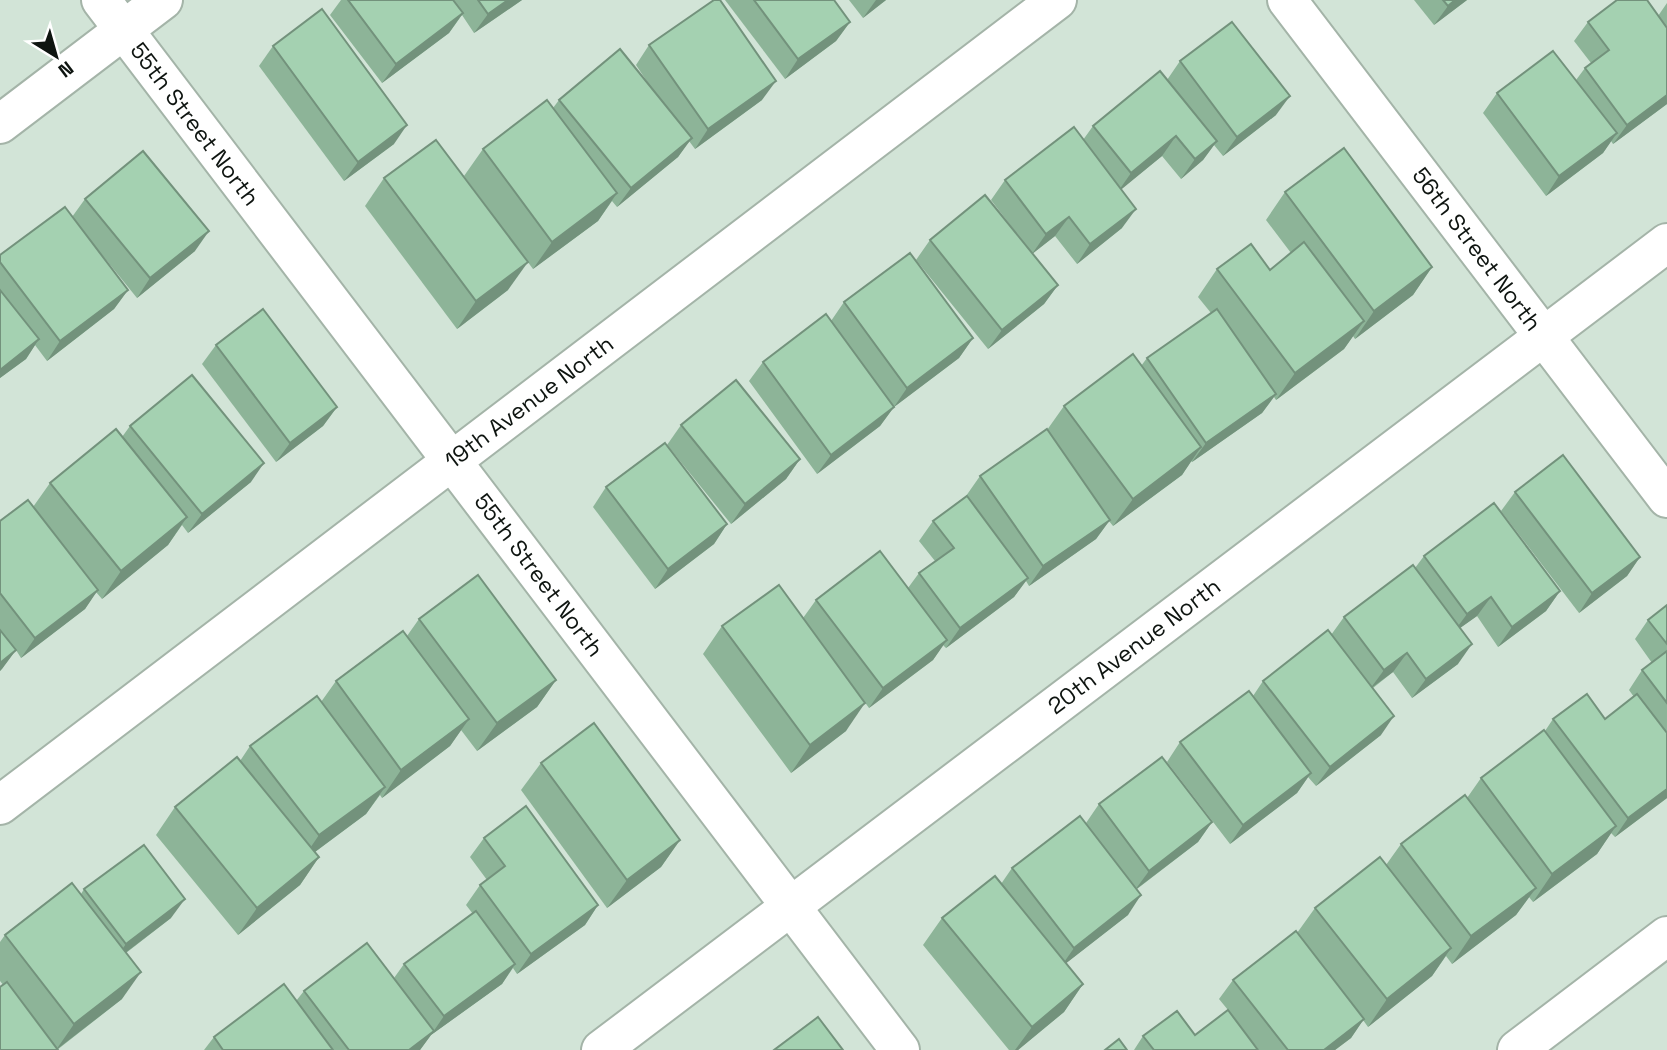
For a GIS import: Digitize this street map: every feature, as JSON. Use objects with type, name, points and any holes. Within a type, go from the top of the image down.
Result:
[{"type":"street","name":"55th Street North","points":[[101,0],[900,1050]]},
{"type":"street","points":[[0,124],[163,0]]},
{"type":"street","name":"19th Avenue North","points":[[0,805],[1057,0]]},
{"type":"street","name":"56th Street North","points":[[1287,0],[1667,498]]},
{"type":"street","name":"20th Avenue North","points":[[601,1050],[1667,243]]},
{"type":"street","points":[[1517,1050],[1667,936]]},
{"type":"building","points":[[348,0],[453,0],[463,13],[396,64]]},
{"type":"building","points":[[478,0],[508,0],[488,14]]},
{"type":"building","points":[[714,0],[720,0],[776,81],[708,129],[649,45]]},
{"type":"building","points":[[754,0],[834,0],[850,22],[798,59]]},
{"type":"building","points":[[1443,0],[1455,0],[1448,6]]},
{"type":"building","points":[[1617,0],[1647,0],[1667,28],[1667,95],[1627,125],[1585,68],[1609,50],[1588,22]]},
{"type":"building","points":[[322,9],[407,125],[358,162],[273,46]]},
{"type":"building","points":[[1232,22],[1290,96],[1237,137],[1180,61]]},
{"type":"building","points":[[620,49],[692,138],[631,188],[559,100]]},
{"type":"building","points":[[1553,51],[1617,133],[1559,176],[1497,93]]},
{"type":"building","points":[[1160,71],[1217,141],[1195,159],[1176,136],[1131,173],[1093,126]]},
{"type":"building","points":[[547,100],[617,193],[552,242],[483,149]]},
{"type":"building","points":[[1074,127],[1136,209],[1090,244],[1069,217],[1046,234],[1005,180]]},
{"type":"building","points":[[436,140],[528,262],[476,301],[384,178]]},
{"type":"building","points":[[1344,148],[1432,267],[1374,311],[1285,192]]},
{"type":"building","points":[[143,151],[209,231],[150,278],[85,199]]},
{"type":"building","points":[[985,195],[1058,285],[1002,330],[930,240]]},
{"type":"building","points":[[65,207],[128,290],[60,341],[0,262],[0,255]]},
{"type":"building","points":[[1304,242],[1364,321],[1295,373],[1217,269],[1251,244],[1270,270]]},
{"type":"building","points":[[910,253],[973,338],[907,388],[844,302]]},
{"type":"building","points":[[0,290],[39,339],[0,370]]},
{"type":"building","points":[[263,309],[337,407],[290,443],[216,345]]},
{"type":"building","points":[[1217,309],[1276,394],[1206,443],[1147,358]]},
{"type":"building","points":[[826,314],[894,407],[831,455],[763,362]]},
{"type":"building","points":[[1133,354],[1201,447],[1133,499],[1064,406]]},
{"type":"building","points":[[192,375],[264,463],[202,514],[130,426]]},
{"type":"building","points":[[736,380],[800,459],[745,504],[681,425]]},
{"type":"building","points":[[116,429],[187,517],[121,571],[50,483]]},
{"type":"building","points":[[1047,429],[1110,520],[1043,566],[980,476]]},
{"type":"building","points":[[665,443],[727,524],[668,569],[606,487]]},
{"type":"building","points":[[1563,455],[1640,557],[1592,593],[1515,492]]},
{"type":"building","points":[[967,496],[1028,578],[960,628],[919,573],[954,548],[933,521]]},
{"type":"building","points":[[28,500],[98,590],[35,638],[0,593],[0,521]]},
{"type":"building","points":[[1494,503],[1560,591],[1512,627],[1491,597],[1467,614],[1424,556]]},
{"type":"building","points":[[880,551],[947,640],[883,688],[816,600]]},
{"type":"building","points":[[1413,565],[1472,644],[1426,679],[1407,653],[1384,670],[1344,617]]},
{"type":"building","points":[[478,575],[556,680],[497,723],[419,619]]},
{"type":"building","points":[[779,585],[865,703],[810,745],[722,626]]},
{"type":"building","points":[[1667,605],[1667,644],[1648,620]]},
{"type":"building","points":[[0,630],[16,650],[0,663]]},
{"type":"building","points":[[1328,630],[1394,716],[1330,767],[1263,681]]},
{"type":"building","points":[[403,631],[469,719],[401,770],[336,681]]},
{"type":"building","points":[[1667,651],[1667,703],[1642,670]]},
{"type":"building","points":[[1249,691],[1311,773],[1243,825],[1180,742]]},
{"type":"building","points":[[1587,694],[1605,719],[1637,694],[1667,733],[1667,789],[1628,818],[1553,719]]},
{"type":"building","points":[[317,696],[385,787],[319,835],[250,746]]},
{"type":"building","points":[[594,723],[680,840],[627,880],[541,763]]},
{"type":"building","points":[[1544,730],[1616,826],[1552,874],[1481,778]]},
{"type":"building","points":[[237,757],[319,857],[257,908],[175,807]]},
{"type":"building","points":[[1162,757],[1212,822],[1149,871],[1099,804]]},
{"type":"building","points":[[1465,795],[1536,888],[1471,936],[1401,844]]},
{"type":"building","points":[[526,806],[598,905],[531,954],[480,885],[505,866],[484,838]]},
{"type":"building","points":[[1080,816],[1141,895],[1074,948],[1012,868]]},
{"type":"building","points":[[144,845],[185,899],[126,944],[84,889]]},
{"type":"building","points":[[1380,857],[1451,948],[1387,999],[1315,908]]},
{"type":"building","points":[[995,876],[1083,984],[1032,1027],[942,918]]},
{"type":"building","points":[[72,883],[141,972],[74,1024],[5,935]]},
{"type":"building","points":[[476,911],[515,964],[444,1016],[404,964]]},
{"type":"building","points":[[1296,931],[1364,1019],[1324,1050],[1288,1050],[1233,980]]},
{"type":"building","points":[[367,943],[434,1031],[409,1050],[349,1050],[304,991]]},
{"type":"building","points":[[7,982],[58,1050],[0,1050],[0,987]]},
{"type":"building","points":[[284,984],[333,1050],[223,1050],[214,1037]]},
{"type":"building","points":[[1228,1010],[1258,1050],[1154,1050],[1143,1036],[1177,1011],[1195,1035]]},
{"type":"building","points":[[818,1017],[843,1050],[774,1050]]},
{"type":"building","points":[[1119,1039],[1127,1050],[1105,1050]]}]
